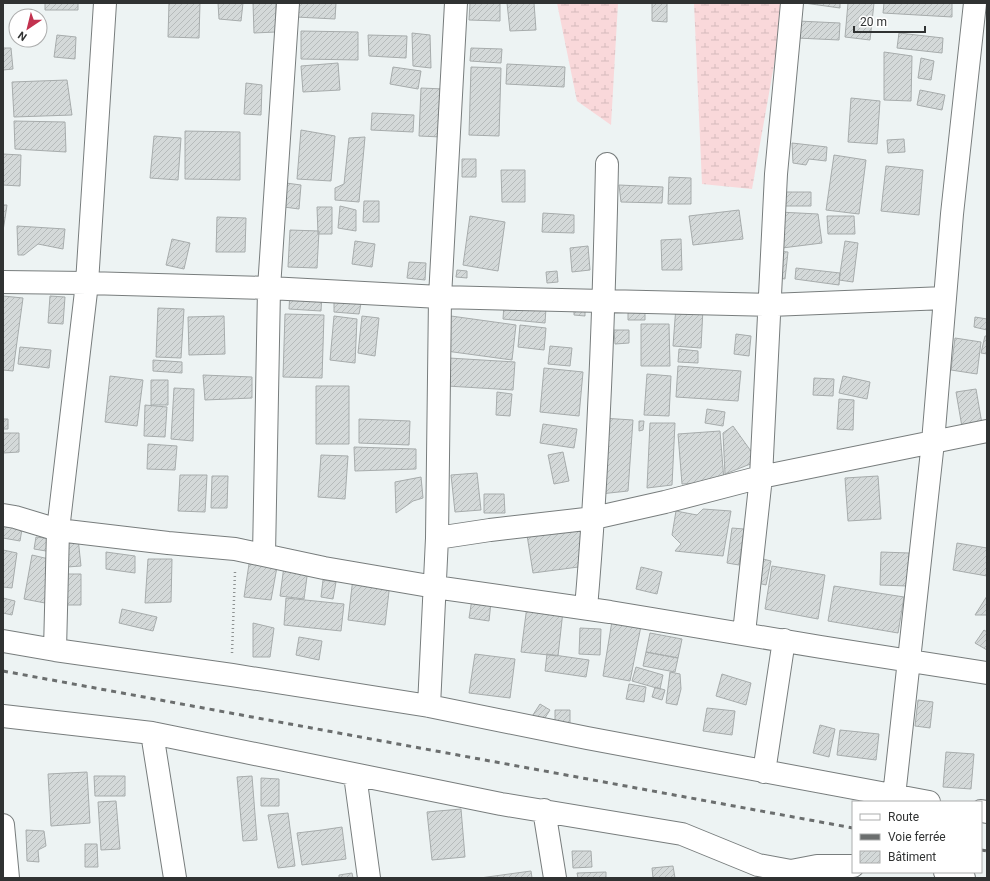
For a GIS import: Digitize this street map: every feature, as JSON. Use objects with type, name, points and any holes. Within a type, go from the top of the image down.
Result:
[{"type":"street","points":[[55,650],[58,530],[88,283],[105,3]]},
{"type":"street","points":[[264,555],[269,288],[288,3]]},
{"type":"street","points":[[430,706],[437,538],[440,298],[456,3]]},
{"type":"street","points":[[744,633],[761,477],[776,174],[792,3]]},
{"type":"street","points":[[894,796],[933,442],[952,214],[975,3]]},
{"type":"street","points":[[586,608],[594,518],[604,300],[607,164]]},
{"type":"street","points":[[3,282],[269,288],[440,298],[604,300],[770,305],[945,298]]},
{"type":"street","points":[[437,538],[490,530],[594,518],[665,502],[761,477],[987,431]]},
{"type":"street","points":[[3,515],[15,517],[58,530],[235,549],[324,568],[435,587],[586,608],[987,673]]},
{"type":"street","points":[[3,640],[55,650],[232,675],[430,706],[586,738],[923,801]]},
{"type":"street","points":[[764,772],[784,640]]},
{"type":"street","points":[[3,716],[152,733],[501,804],[682,834],[759,871],[791,870],[816,866],[852,866]]},
{"type":"street","points":[[152,733],[176,878]]},
{"type":"street","points":[[355,775],[369,878]]},
{"type":"street","points":[[544,810],[554,878]]},
{"type":"street","points":[[3,825],[8,878]]},
{"type":"street","points":[[948,873],[964,878]]},
{"type":"path","points":[[232,675],[235,549]]},
{"type":"green space","points":[[557,3],[618,3],[611,125],[577,101]]},
{"type":"green space","points":[[694,3],[785,3],[752,189],[702,184]]},
{"type":"building","points":[[45,3],[78,3],[78,10],[48,10],[48,8],[45,8]]},
{"type":"building","points":[[169,3],[200,3],[199,38],[168,37]]},
{"type":"building","points":[[218,3],[243,3],[241,21],[219,19]]},
{"type":"building","points":[[253,3],[276,3],[276,32],[254,33]]},
{"type":"building","points":[[297,3],[336,3],[335,19],[296,17]]},
{"type":"building","points":[[470,3],[500,3],[500,21],[469,20]]},
{"type":"building","points":[[507,3],[534,3],[536,30],[510,31]]},
{"type":"building","points":[[652,3],[667,3],[667,22],[652,21]]},
{"type":"building","points":[[804,3],[840,3],[840,8]]},
{"type":"building","points":[[848,3],[874,3],[870,40],[845,37]]},
{"type":"building","points":[[884,3],[952,3],[952,17],[883,13]]},
{"type":"building","points":[[798,21],[840,23],[839,40],[797,38]]},
{"type":"building","points":[[301,31],[358,32],[358,60],[301,59]]},
{"type":"building","points":[[412,33],[430,35],[431,68],[413,66]]},
{"type":"building","points":[[899,33],[943,38],[942,53],[897,48]]},
{"type":"building","points":[[57,35],[76,37],[75,59],[54,57]]},
{"type":"building","points":[[368,35],[407,36],[406,58],[369,56]]},
{"type":"building","points":[[3,48],[11,48],[13,69],[3,70]]},
{"type":"building","points":[[471,48],[502,49],[501,63],[470,61]]},
{"type":"building","points":[[884,52],[912,56],[911,101],[884,100]]},
{"type":"building","points":[[921,58],[934,61],[931,80],[918,78]]},
{"type":"building","points":[[338,63],[340,90],[303,92],[301,66]]},
{"type":"building","points":[[507,64],[565,67],[564,87],[506,84]]},
{"type":"building","points":[[393,67],[421,71],[418,89],[390,84]]},
{"type":"building","points":[[471,67],[501,68],[499,136],[469,135]]},
{"type":"building","points":[[67,80],[72,115],[14,117],[12,82]]},
{"type":"building","points":[[246,83],[262,85],[261,115],[244,114]]},
{"type":"building","points":[[421,88],[444,89],[442,137],[419,136]]},
{"type":"building","points":[[920,90],[945,95],[942,110],[917,105]]},
{"type":"building","points":[[851,98],[880,101],[877,144],[848,142]]},
{"type":"building","points":[[372,113],[414,115],[413,132],[371,130]]},
{"type":"building","points":[[14,121],[65,122],[66,152],[15,149]]},
{"type":"building","points":[[301,130],[335,136],[331,181],[297,179]]},
{"type":"building","points":[[185,131],[240,132],[240,180],[185,179]]},
{"type":"building","points":[[154,136],[181,138],[178,180],[150,178]]},
{"type":"building","points":[[365,137],[359,202],[335,200],[335,188],[344,184],[349,138]]},
{"type":"building","points":[[904,139],[905,152],[888,153],[887,140]]},
{"type":"building","points":[[792,143],[827,147],[826,161],[809,159],[806,165],[793,163]]},
{"type":"building","points":[[3,154],[21,155],[20,186],[3,185]]},
{"type":"building","points":[[834,155],[866,160],[859,214],[826,210]]},
{"type":"building","points":[[462,159],[476,159],[476,177],[462,177]]},
{"type":"building","points":[[886,166],[923,170],[919,215],[881,211]]},
{"type":"building","points":[[501,170],[525,170],[525,202],[502,202]]},
{"type":"building","points":[[669,177],[691,178],[691,204],[668,204]]},
{"type":"building","points":[[286,183],[301,185],[299,209],[284,207]]},
{"type":"building","points":[[619,185],[663,187],[662,203],[621,202]]},
{"type":"building","points":[[784,192],[811,192],[811,206],[784,206]]},
{"type":"building","points":[[364,201],[379,201],[379,222],[363,222]]},
{"type":"building","points":[[3,205],[7,205],[3,231]]},
{"type":"building","points":[[340,206],[356,210],[356,231],[338,228]]},
{"type":"building","points":[[317,207],[332,207],[332,234],[318,234]]},
{"type":"building","points":[[739,210],[743,239],[693,245],[689,216]]},
{"type":"building","points":[[779,212],[818,214],[822,243],[782,248]]},
{"type":"building","points":[[543,213],[574,215],[574,233],[542,232]]},
{"type":"building","points":[[470,216],[505,222],[498,271],[463,265]]},
{"type":"building","points":[[827,216],[854,216],[855,234],[828,234]]},
{"type":"building","points":[[217,217],[246,218],[245,252],[216,252]]},
{"type":"building","points":[[17,226],[65,229],[63,249],[38,244],[24,255],[18,255]]},
{"type":"building","points":[[290,230],[319,231],[317,268],[288,267]]},
{"type":"building","points":[[172,239],[190,243],[184,269],[166,265]]},
{"type":"building","points":[[681,239],[682,270],[662,270],[661,240]]},
{"type":"building","points":[[355,241],[375,244],[372,267],[352,264]]},
{"type":"building","points":[[845,241],[858,243],[853,282],[839,280]]},
{"type":"building","points":[[588,246],[590,270],[572,272],[570,248]]},
{"type":"building","points":[[776,251],[788,252],[785,279],[773,277]]},
{"type":"building","points":[[409,262],[426,263],[425,280],[407,278]]},
{"type":"building","points":[[796,268],[840,273],[839,285],[795,279]]},
{"type":"building","points":[[457,270],[467,271],[467,278],[456,277]]},
{"type":"building","points":[[557,271],[558,282],[547,283],[546,272]]},
{"type":"building","points":[[290,292],[322,294],[321,311],[289,309]]},
{"type":"building","points":[[3,296],[23,298],[13,371],[3,370]]},
{"type":"building","points":[[50,296],[65,297],[63,324],[48,323]]},
{"type":"building","points":[[334,297],[362,298],[359,314],[334,312]]},
{"type":"building","points":[[504,304],[546,308],[545,323],[503,319]]},
{"type":"building","points":[[676,306],[703,308],[701,348],[673,346]]},
{"type":"building","points":[[158,308],[184,309],[181,358],[156,357]]},
{"type":"building","points":[[645,308],[645,320],[628,320],[628,309]]},
{"type":"building","points":[[574,309],[585,309],[585,316],[574,315]]},
{"type":"building","points":[[285,314],[324,315],[322,378],[283,377]]},
{"type":"building","points":[[224,316],[225,354],[189,355],[188,317]]},
{"type":"building","points":[[334,316],[357,319],[355,363],[330,360]]},
{"type":"building","points":[[362,316],[379,318],[375,356],[358,353]]},
{"type":"building","points":[[451,316],[516,325],[512,360],[446,351]]},
{"type":"building","points":[[975,317],[987,319],[987,330],[974,327]]},
{"type":"building","points":[[641,324],[669,324],[670,366],[641,366]]},
{"type":"building","points":[[520,325],[546,328],[544,350],[518,347]]},
{"type":"building","points":[[614,330],[629,330],[629,343],[615,344]]},
{"type":"building","points":[[736,334],[751,336],[749,356],[734,354]]},
{"type":"building","points":[[985,336],[987,336],[987,354],[981,353]]},
{"type":"building","points":[[955,338],[981,342],[977,374],[951,370]]},
{"type":"building","points":[[550,346],[572,348],[570,366],[548,364]]},
{"type":"building","points":[[20,347],[51,350],[49,368],[18,364]]},
{"type":"building","points":[[679,349],[698,351],[698,363],[678,362]]},
{"type":"building","points":[[449,358],[515,362],[513,390],[447,386]]},
{"type":"building","points":[[153,360],[182,362],[182,373],[153,371]]},
{"type":"building","points":[[678,366],[741,371],[738,401],[676,397]]},
{"type":"building","points":[[544,368],[583,372],[579,416],[540,412]]},
{"type":"building","points":[[647,374],[671,376],[669,416],[644,415]]},
{"type":"building","points":[[203,375],[252,377],[252,398],[205,400]]},
{"type":"building","points":[[110,376],[143,380],[137,426],[105,422]]},
{"type":"building","points":[[843,376],[870,382],[867,399],[839,393]]},
{"type":"building","points":[[814,378],[834,379],[833,396],[813,395]]},
{"type":"building","points":[[151,380],[168,380],[168,405],[151,405]]},
{"type":"building","points":[[316,386],[349,386],[349,444],[316,444]]},
{"type":"building","points":[[174,388],[194,389],[193,441],[171,439]]},
{"type":"building","points":[[976,389],[982,424],[962,427],[956,392]]},
{"type":"building","points":[[497,392],[512,394],[510,416],[496,415]]},
{"type":"building","points":[[839,399],[854,400],[853,430],[837,429]]},
{"type":"building","points":[[145,405],[167,407],[165,437],[144,436]]},
{"type":"building","points":[[707,409],[725,412],[723,426],[705,423]]},
{"type":"building","points":[[602,418],[633,420],[628,491],[600,494]]},
{"type":"building","points":[[3,419],[8,419],[8,429],[3,429]]},
{"type":"building","points":[[359,419],[410,421],[409,445],[359,443]]},
{"type":"building","points":[[639,421],[644,421],[643,430],[639,431]]},
{"type":"building","points":[[650,423],[675,423],[672,485],[647,488]]},
{"type":"building","points":[[543,424],[577,429],[574,448],[540,443]]},
{"type":"building","points":[[733,426],[758,461],[725,474],[723,433]]},
{"type":"building","points":[[720,431],[724,481],[682,484],[678,434]]},
{"type":"building","points":[[3,433],[19,433],[19,452],[3,453]]},
{"type":"building","points":[[148,444],[177,446],[175,470],[147,469]]},
{"type":"building","points":[[354,447],[416,449],[416,469],[355,471]]},
{"type":"building","points":[[563,452],[569,481],[554,484],[548,455]]},
{"type":"building","points":[[321,455],[348,456],[345,499],[318,497]]},
{"type":"building","points":[[477,473],[481,510],[455,512],[451,475]]},
{"type":"building","points":[[180,475],[207,475],[205,512],[178,511]]},
{"type":"building","points":[[212,476],[228,476],[227,508],[211,508]]},
{"type":"building","points":[[878,476],[881,519],[848,521],[845,478]]},
{"type":"building","points":[[421,477],[423,498],[413,501],[396,513],[395,482]]},
{"type":"building","points":[[484,494],[504,494],[505,513],[484,513]]},
{"type":"building","points":[[703,509],[731,511],[723,556],[675,551],[681,544],[672,535],[676,511],[697,515]]},
{"type":"building","points":[[3,526],[22,529],[20,541],[3,538]]},
{"type":"building","points":[[580,528],[586,566],[533,573],[527,535]]},
{"type":"building","points":[[732,528],[744,529],[739,565],[727,563]]},
{"type":"building","points":[[36,537],[53,539],[52,552],[34,549]]},
{"type":"building","points":[[78,538],[81,566],[67,567],[64,540]]},
{"type":"building","points":[[957,543],[987,548],[987,576],[953,570]]},
{"type":"building","points":[[3,550],[17,553],[12,588],[3,587]]},
{"type":"building","points":[[106,552],[135,556],[135,573],[106,569]]},
{"type":"building","points":[[881,552],[909,553],[907,586],[880,585]]},
{"type":"building","points":[[32,555],[53,560],[45,603],[24,599]]},
{"type":"building","points":[[747,555],[771,561],[766,585],[741,579]]},
{"type":"building","points":[[148,559],[172,559],[171,602],[145,603]]},
{"type":"building","points":[[249,564],[277,567],[271,600],[244,597]]},
{"type":"building","points":[[284,566],[308,569],[304,599],[280,596]]},
{"type":"building","points":[[772,566],[825,575],[818,619],[765,609]]},
{"type":"building","points":[[641,567],[662,572],[657,594],[636,589]]},
{"type":"building","points":[[66,574],[81,574],[81,605],[63,605]]},
{"type":"building","points":[[353,578],[390,583],[385,625],[348,620]]},
{"type":"building","points":[[323,580],[336,582],[333,599],[321,597]]},
{"type":"building","points":[[834,586],[904,597],[898,633],[828,621]]},
{"type":"building","points":[[987,596],[987,615],[975,615]]},
{"type":"building","points":[[3,598],[15,601],[12,615],[3,613]]},
{"type":"building","points":[[286,598],[344,604],[341,631],[284,625]]},
{"type":"building","points":[[472,599],[491,602],[489,621],[469,618]]},
{"type":"building","points":[[527,606],[563,611],[558,656],[521,652]]},
{"type":"building","points":[[122,609],[157,617],[153,631],[119,623]]},
{"type":"building","points":[[612,621],[641,626],[630,681],[603,676]]},
{"type":"building","points":[[253,623],[274,628],[270,657],[253,657]]},
{"type":"building","points":[[580,628],[601,629],[600,655],[579,654]]},
{"type":"building","points":[[984,630],[987,632],[987,650],[975,643]]},
{"type":"building","points":[[650,633],[682,639],[678,658],[646,652]]},
{"type":"building","points":[[299,637],[322,641],[319,660],[296,655]]},
{"type":"building","points":[[646,652],[678,658],[675,672],[643,666]]},
{"type":"building","points":[[475,654],[515,659],[510,698],[469,693]]},
{"type":"building","points":[[547,654],[589,660],[586,677],[545,671]]},
{"type":"building","points":[[636,667],[663,675],[660,689],[632,681]]},
{"type":"building","points":[[670,672],[680,674],[681,689],[677,705],[666,703]]},
{"type":"building","points":[[722,674],[751,683],[746,705],[716,696]]},
{"type":"building","points":[[629,684],[646,687],[644,702],[626,699]]},
{"type":"building","points":[[655,687],[665,690],[662,700],[652,697]]},
{"type":"building","points":[[918,700],[933,702],[930,728],[915,726]]},
{"type":"building","points":[[540,704],[550,710],[539,727],[529,721]]},
{"type":"building","points":[[707,708],[735,711],[732,735],[703,731]]},
{"type":"building","points":[[555,710],[570,710],[570,724],[555,724]]},
{"type":"building","points":[[820,725],[835,729],[829,757],[813,753]]},
{"type":"building","points":[[840,730],[879,734],[876,760],[837,755]]},
{"type":"building","points":[[946,752],[974,754],[971,789],[943,787]]},
{"type":"building","points":[[87,772],[90,823],[51,826],[48,774]]},
{"type":"building","points":[[94,776],[125,776],[125,796],[95,796]]},
{"type":"building","points":[[252,776],[257,840],[243,841],[237,777]]},
{"type":"building","points":[[261,778],[279,779],[279,806],[261,806]]},
{"type":"building","points":[[116,801],[120,849],[101,850],[98,802]]},
{"type":"building","points":[[461,809],[465,857],[432,860],[427,812]]},
{"type":"building","points":[[288,813],[295,866],[278,868],[268,815]]},
{"type":"building","points":[[342,827],[346,859],[302,865],[297,833]]},
{"type":"building","points":[[26,830],[44,831],[46,846],[38,850],[39,862],[27,861]]},
{"type":"building","points":[[85,844],[97,844],[98,867],[85,867]]},
{"type":"building","points":[[572,851],[591,851],[592,867],[573,868]]},
{"type":"building","points":[[673,866],[675,878],[653,878],[652,868]]},
{"type":"building","points":[[531,871],[532,878],[480,878]]},
{"type":"building","points":[[606,872],[606,878],[578,878],[577,873]]},
{"type":"building","points":[[352,873],[353,878],[339,878],[339,875]]},
{"type":"railway","points":[[3,671],[852,828]]},
{"type":"railway","points":[[982,850],[987,851]]}]
